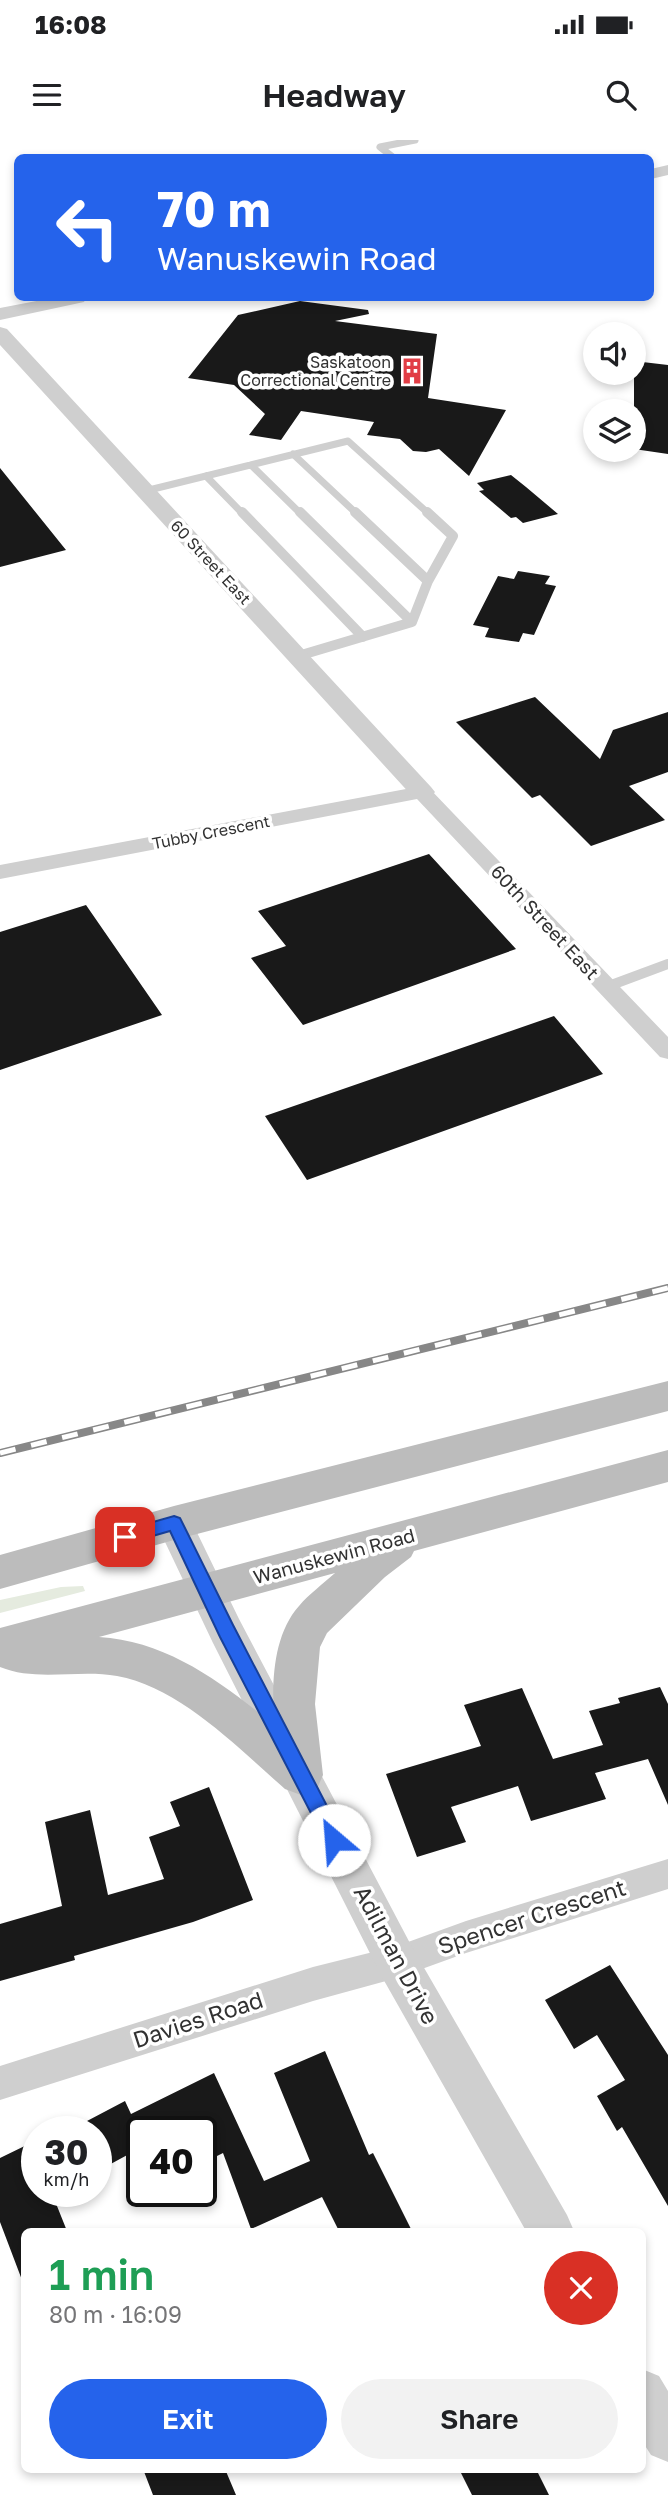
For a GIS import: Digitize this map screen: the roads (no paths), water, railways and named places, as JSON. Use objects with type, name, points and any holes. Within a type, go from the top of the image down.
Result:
[{"type":"main road","points":[[0,1572],[174,1523],[668,1396]]},
{"type":"main road","name":"Wanuskewin Road","points":[[0,1647],[668,1466]]},
{"type":"main road","points":[[301,1775],[294,1704],[299,1647],[312,1620],[371,1565],[407,1536]]},
{"type":"main road","points":[[0,1653],[118,1657],[152,1668],[195,1690],[301,1775]]},
{"type":"street","points":[[0,314],[63,301]]},
{"type":"street","name":"60 Street East","points":[[0,333],[422,792]]},
{"type":"street","name":"Tubby Crescent","points":[[0,872],[422,792]]},
{"type":"street","name":"60th Street East","points":[[422,792],[606,987],[665,1045]]},
{"type":"street","name":"Adilman Drive","points":[[174,1523],[397,1962],[549,2228]]},
{"type":"street","name":"Spencer Crescent","points":[[397,1962],[466,1937],[668,1874]]},
{"type":"street","name":"Davies Road","points":[[0,2083],[313,1984],[397,1962]]},
{"type":"street","points":[[646,2400],[668,2438]]},
{"type":"lane","points":[[371,140],[389,154]]},
{"type":"lane","points":[[380,147],[415,140]]},
{"type":"lane","points":[[145,491],[348,441],[453,536],[428,581],[412,622]]},
{"type":"lane","points":[[293,454],[428,581]]},
{"type":"lane","points":[[251,465],[412,622]]},
{"type":"lane","points":[[206,476],[363,637]]},
{"type":"lane","points":[[298,656],[412,622]]},
{"type":"lane","points":[[606,987],[668,964]]},
{"type":"railway","points":[[0,1453],[668,1288]]},
{"type":"place","name":"Saskatoon Correctional Centre","points":[[412,371]]}]
